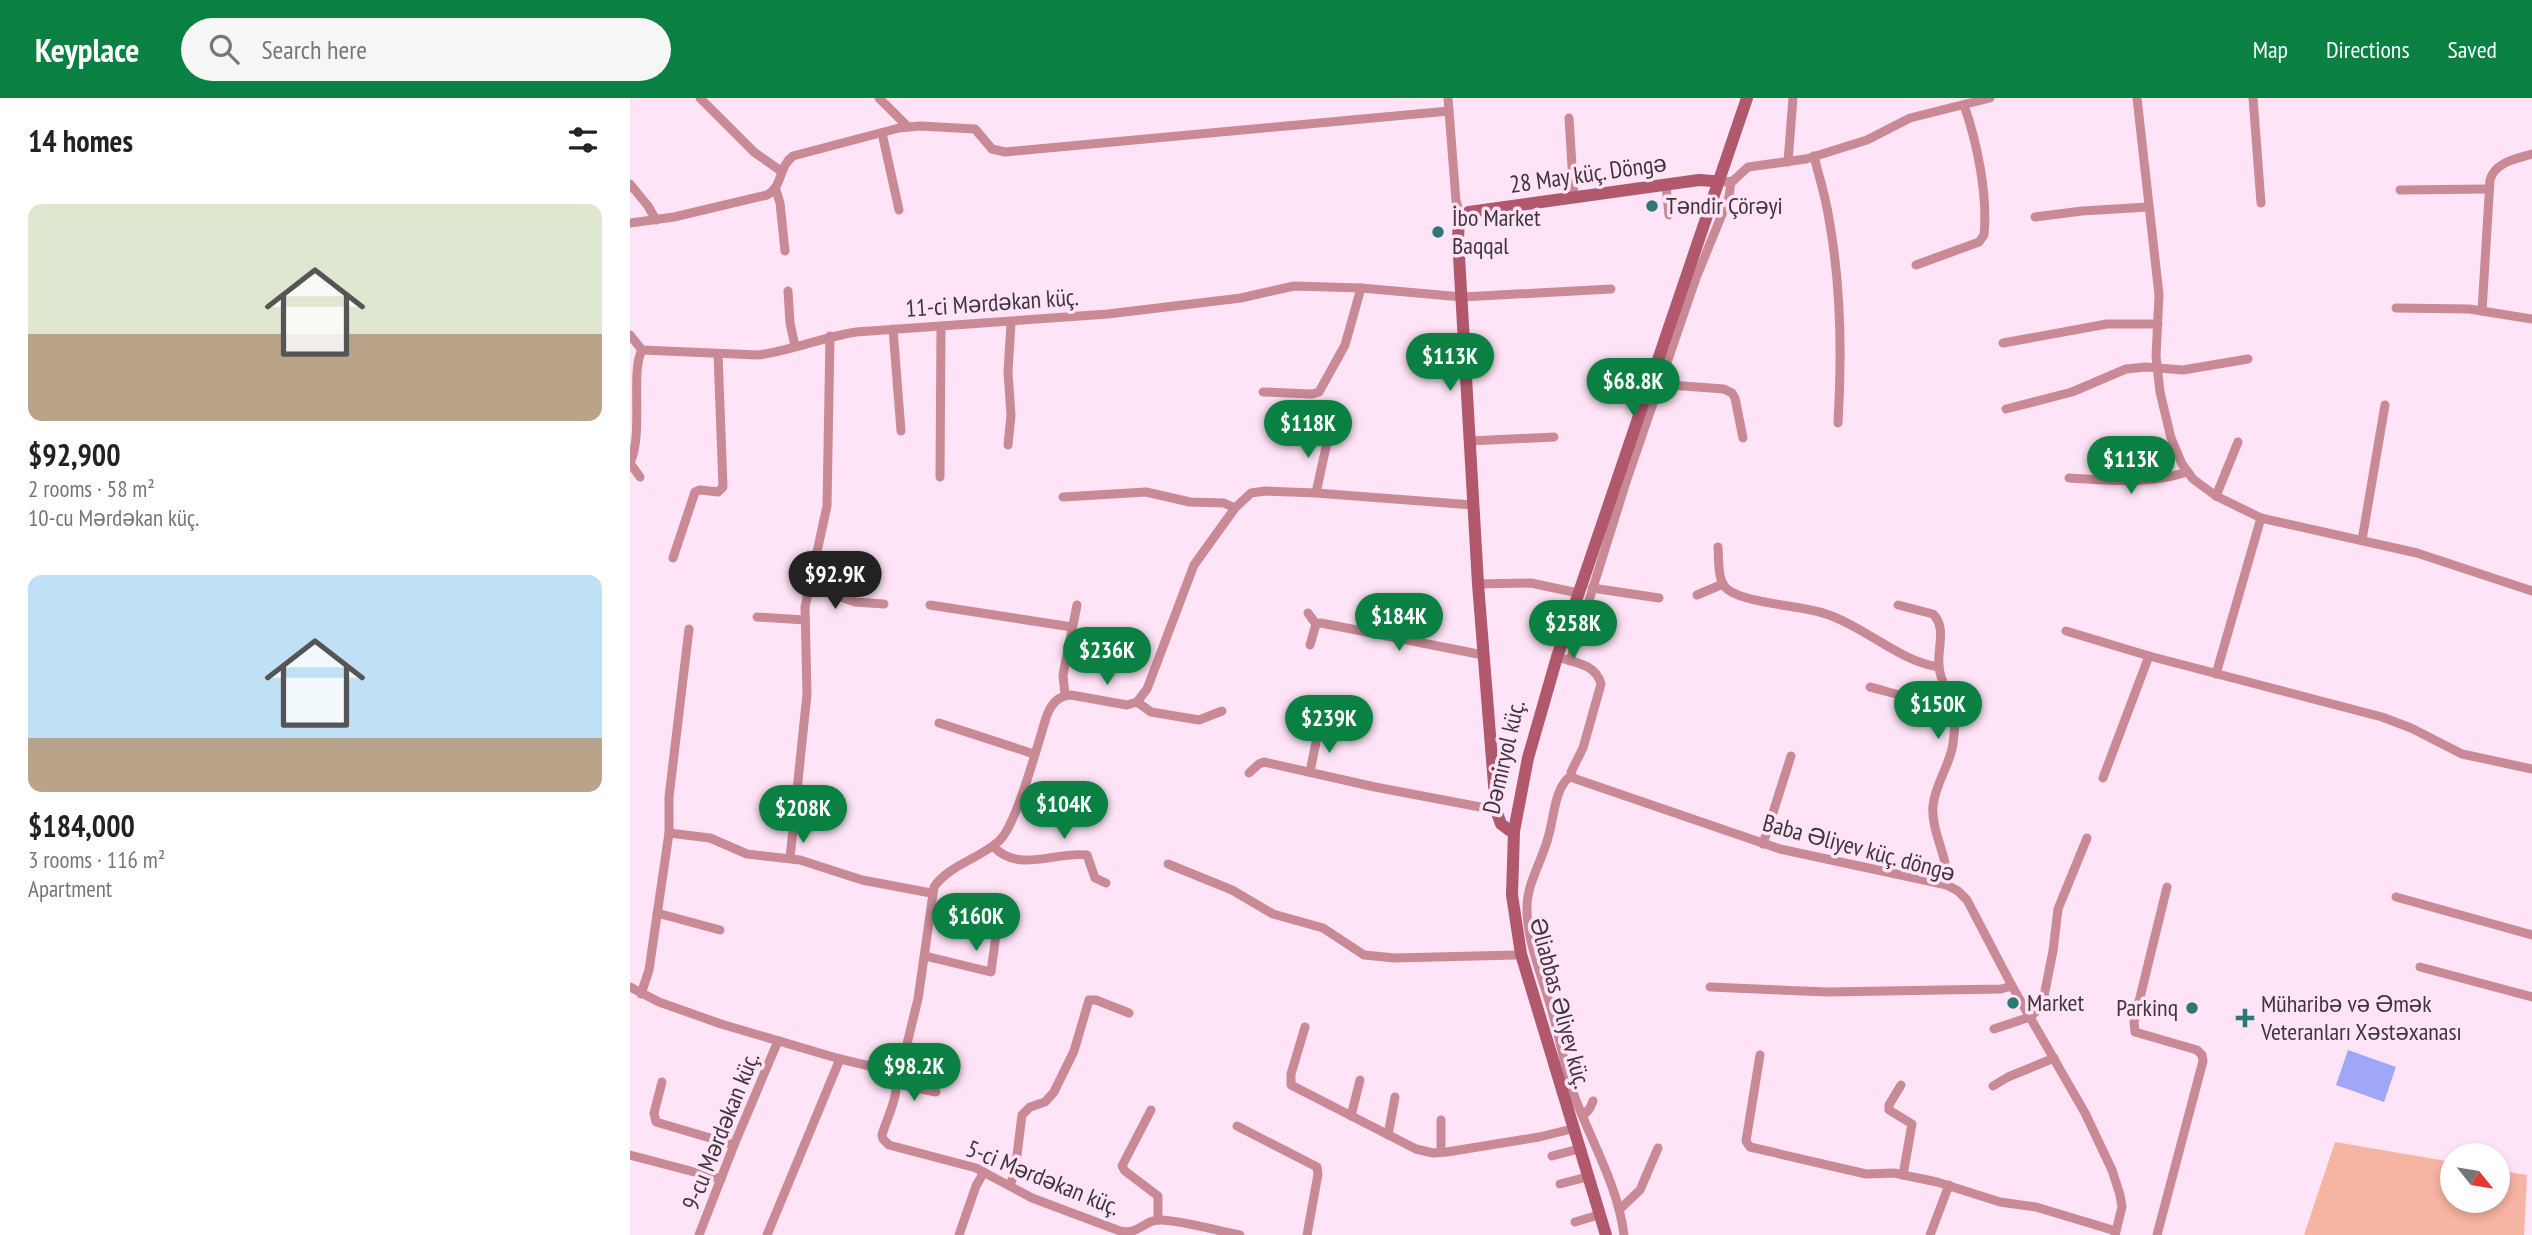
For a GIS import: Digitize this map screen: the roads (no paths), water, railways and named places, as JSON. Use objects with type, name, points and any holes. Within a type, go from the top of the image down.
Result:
[{"type":"main road","name":"Dəmiryol küç.","points":[[1603,1235],[1568,1130],[1516,955],[1507,895],[1509,830],[1535,713],[1573,592],[1652,383],[1721,181],[1744,98]]},
{"type":"main road","name":"28 May küç. Döngə","points":[[1461,216],[1469,212],[1666,185],[1721,181]]},
{"type":"main road","points":[[1461,216],[1458,225],[1472,505],[1483,654],[1496,810],[1501,824],[1509,830]]},
{"type":"main road","name":"Əliabbas Əliyev küç.","points":[[1603,1235],[1524,967],[1512,895],[1512,855],[1519,798],[1528,758],[1557,657],[1652,383]]},
{"type":"street","points":[[700,98],[754,152],[781,171]]},
{"type":"street","points":[[880,98],[908,127]]},
{"type":"street","points":[[1448,98],[1456,201],[1461,216]]},
{"type":"street","points":[[1788,162],[1793,98]]},
{"type":"street","points":[[1570,661],[1652,383],[1729,197],[1721,181],[1748,167],[1814,156],[1867,140],[1910,118],[1990,98]]},
{"type":"street","points":[[2137,98],[2160,295],[2157,369],[2171,438],[2187,472],[2201,487],[2261,517],[2417,553],[2532,591]]},
{"type":"street","points":[[2253,98],[2261,203]]},
{"type":"street","points":[[1916,265],[1979,242],[1984,235],[1981,180],[1972,127],[1964,104]]},
{"type":"street","points":[[785,251],[776,190],[781,171],[793,156],[882,132],[908,127],[975,129],[992,149],[1005,152],[1449,111]]},
{"type":"street","points":[[1569,118],[1574,198]]},
{"type":"street","points":[[882,132],[899,210]]},
{"type":"street","points":[[2482,310],[2488,189],[2495,170],[2532,154]]},
{"type":"street","points":[[1814,156],[1829,217],[1836,285],[1840,364],[1838,424]]},
{"type":"street","points":[[630,184],[656,220]]},
{"type":"street","points":[[1666,185],[1669,215]]},
{"type":"street","points":[[2400,190],[2488,189]]},
{"type":"street","points":[[630,223],[656,220],[767,195],[776,190]]},
{"type":"street","points":[[2035,217],[2148,207]]},
{"type":"street","name":"11-ci Mərdəkan küç.","points":[[642,349],[718,354],[772,353],[830,336],[1108,314],[1241,298],[1284,287],[1308,285],[1462,298],[1611,289]]},
{"type":"street","points":[[1263,392],[1319,392],[1345,345],[1361,288]]},
{"type":"street","points":[[788,291],[795,346]]},
{"type":"street","points":[[2396,309],[2482,310],[2532,319]]},
{"type":"street","points":[[1008,445],[1011,422],[1008,372],[1011,323]]},
{"type":"street","points":[[2003,343],[2107,324],[2158,324]]},
{"type":"street","points":[[940,477],[941,326]]},
{"type":"street","points":[[894,329],[901,431]]},
{"type":"street","points":[[630,335],[642,349],[636,365],[632,436],[634,453],[630,463],[640,477]]},
{"type":"street","points":[[790,858],[807,694],[807,592],[827,506],[830,336]]},
{"type":"street","points":[[673,558],[695,492],[718,492],[723,487],[718,354]]},
{"type":"street","points":[[2006,409],[2072,392],[2126,369],[2183,370],[2248,359]]},
{"type":"street","points":[[1602,374],[1652,383],[1724,389],[1735,398],[1743,438]]},
{"type":"street","points":[[2362,540],[2385,405]]},
{"type":"street","points":[[1316,493],[1329,433]]},
{"type":"street","points":[[1470,441],[1554,437]]},
{"type":"street","points":[[2216,496],[2238,442]]},
{"type":"street","points":[[2069,478],[2137,481],[2161,479],[2187,472]]},
{"type":"street","points":[[1063,497],[1146,492],[1190,502],[1224,503],[1235,508]]},
{"type":"street","points":[[1137,702],[1147,689],[1194,565],[1245,497],[1257,492],[1316,493],[1472,505]]},
{"type":"street","points":[[2216,674],[2261,517]]},
{"type":"street","points":[[1718,547],[1723,584],[1728,590],[1739,595],[1828,614],[1915,659],[1939,667]]},
{"type":"street","points":[[816,559],[825,568],[843,598],[884,604]]},
{"type":"street","points":[[1478,584],[1531,583],[1573,592]]},
{"type":"street","points":[[1698,595],[1723,584]]},
{"type":"street","points":[[1592,588],[1659,598]]},
{"type":"street","points":[[930,605],[1072,627]]},
{"type":"street","points":[[1065,695],[1063,675],[1077,605]]},
{"type":"street","points":[[1898,605],[1926,611],[1939,620],[1941,626],[1941,681],[1954,712],[1952,744],[1933,805],[1934,824],[1946,862],[1947,885]]},
{"type":"street","points":[[1308,613],[1316,624]]},
{"type":"street","points":[[757,617],[805,620]]},
{"type":"street","points":[[1316,624],[1483,654]]},
{"type":"street","points":[[1310,645],[1316,624]]},
{"type":"street","points":[[641,994],[649,970],[669,833],[669,797],[689,629]]},
{"type":"street","points":[[2066,631],[2149,656],[2382,717],[2411,728],[2462,754],[2532,769]]},
{"type":"street","points":[[2103,778],[2149,656]]},
{"type":"street","points":[[1557,657],[1595,671],[1601,684],[1583,748],[1571,776],[1564,781],[1560,790],[1548,839],[1528,894],[1527,908],[1535,957],[1556,1023],[1570,1084],[1620,1209],[1623,1235]]},
{"type":"street","points":[[1870,687],[1931,701],[1949,697]]},
{"type":"street","points":[[896,1079],[908,1041],[925,956],[932,893],[937,882],[946,874],[993,846],[1004,836],[1011,823],[1051,706],[1065,695],[1120,704],[1137,702],[1151,712],[1199,720],[1222,711]]},
{"type":"street","points":[[939,723],[1034,754]]},
{"type":"street","points":[[1310,772],[1318,732]]},
{"type":"street","points":[[1763,844],[1791,756]]},
{"type":"street","points":[[1249,773],[1264,762],[1374,788],[1496,810]]},
{"type":"street","name":"Baba Əliyev küç. döngə","points":[[1571,776],[1763,844],[1947,885],[1958,891],[1968,900],[2029,1017],[2082,1106],[2112,1170],[2122,1202],[2115,1233]]},
{"type":"street","points":[[669,833],[710,838],[747,854],[790,858],[862,880],[932,893]]},
{"type":"street","points":[[1994,1029],[2029,1017],[2042,1006],[2046,996],[2057,909],[2087,838]]},
{"type":"street","points":[[993,846],[1003,856],[1024,860],[1087,855],[1095,878],[1106,883]]},
{"type":"street","points":[[1168,864],[1232,891],[1273,914],[1323,929],[1364,955],[1395,958],[1516,955]]},
{"type":"street","points":[[2157,1235],[2203,1061],[2197,1050],[2135,1032],[2134,1022],[2166,887]]},
{"type":"street","points":[[2396,897],[2532,935]]},
{"type":"street","points":[[925,956],[991,972],[999,912]]},
{"type":"street","points":[[657,913],[720,930]]},
{"type":"street","points":[[2420,967],[2532,997]]},
{"type":"street","points":[[1710,987],[1879,992],[2001,989],[2012,986]]},
{"type":"street","points":[[630,987],[641,994],[721,1024],[840,1059],[885,1069],[896,1079],[936,1092]]},
{"type":"street","points":[[1010,1186],[1015,1171],[1023,1115],[1030,1107],[1045,1102],[1054,1092],[1074,1051],[1089,1000],[1096,1000],[1129,1013]]},
{"type":"street","points":[[1305,1027],[1291,1074],[1291,1085],[1416,1149],[1441,1152],[1568,1130]]},
{"type":"street","name":"9-cu Mərdəkan küç.","points":[[699,1235],[778,1041]]},
{"type":"street","points":[[1760,1055],[1747,1144],[1754,1148],[1866,1174],[1903,1175],[1949,1185],[1989,1199],[2036,1207],[2115,1233]]},
{"type":"street","points":[[1993,1086],[2054,1058]]},
{"type":"street","points":[[767,1235],[840,1059]]},
{"type":"street","name":"5-ci Mərdəkan küç.","points":[[896,1079],[883,1135],[886,1142],[984,1172],[1046,1204],[1128,1233],[1158,1220]]},
{"type":"street","points":[[1351,1116],[1360,1080]]},
{"type":"street","points":[[663,1082],[654,1113],[656,1122],[734,1145]]},
{"type":"street","points":[[1901,1085],[1889,1105],[1889,1110],[1912,1124],[1903,1175]]},
{"type":"street","points":[[1388,1135],[1395,1097]]},
{"type":"street","points":[[1584,1115],[1593,1101]]},
{"type":"street","points":[[1151,1110],[1122,1166],[1158,1196],[1158,1220],[1240,1235]]},
{"type":"street","points":[[1441,1119],[1441,1152]]},
{"type":"street","points":[[1237,1126],[1317,1167],[1307,1235]]},
{"type":"street","points":[[1620,1209],[1640,1190],[1658,1148]]},
{"type":"street","points":[[1552,1156],[1575,1150]]},
{"type":"street","points":[[630,1155],[721,1179]]},
{"type":"street","points":[[959,1235],[976,1186],[984,1172]]},
{"type":"street","points":[[1560,1184],[1583,1178]]},
{"type":"street","points":[[1930,1235],[1949,1185]]},
{"type":"street","points":[[1575,1222],[1595,1216]]},
{"type":"water","points":[[2348,1050],[2396,1067],[2384,1102],[2336,1085]]},
{"type":"place","name":"Təndir Çörəyi","points":[[1652,206]]},
{"type":"place","name":"İbo Market Baqqal","points":[[1438,232]]},
{"type":"place","name":"Market","points":[[2013,1003]]},
{"type":"place","name":"Parkinq","points":[[2192,1008]]},
{"type":"place","name":"Müharibə və Əmək Veteranları Xəstəxanası","points":[[2245,1018]]}]
